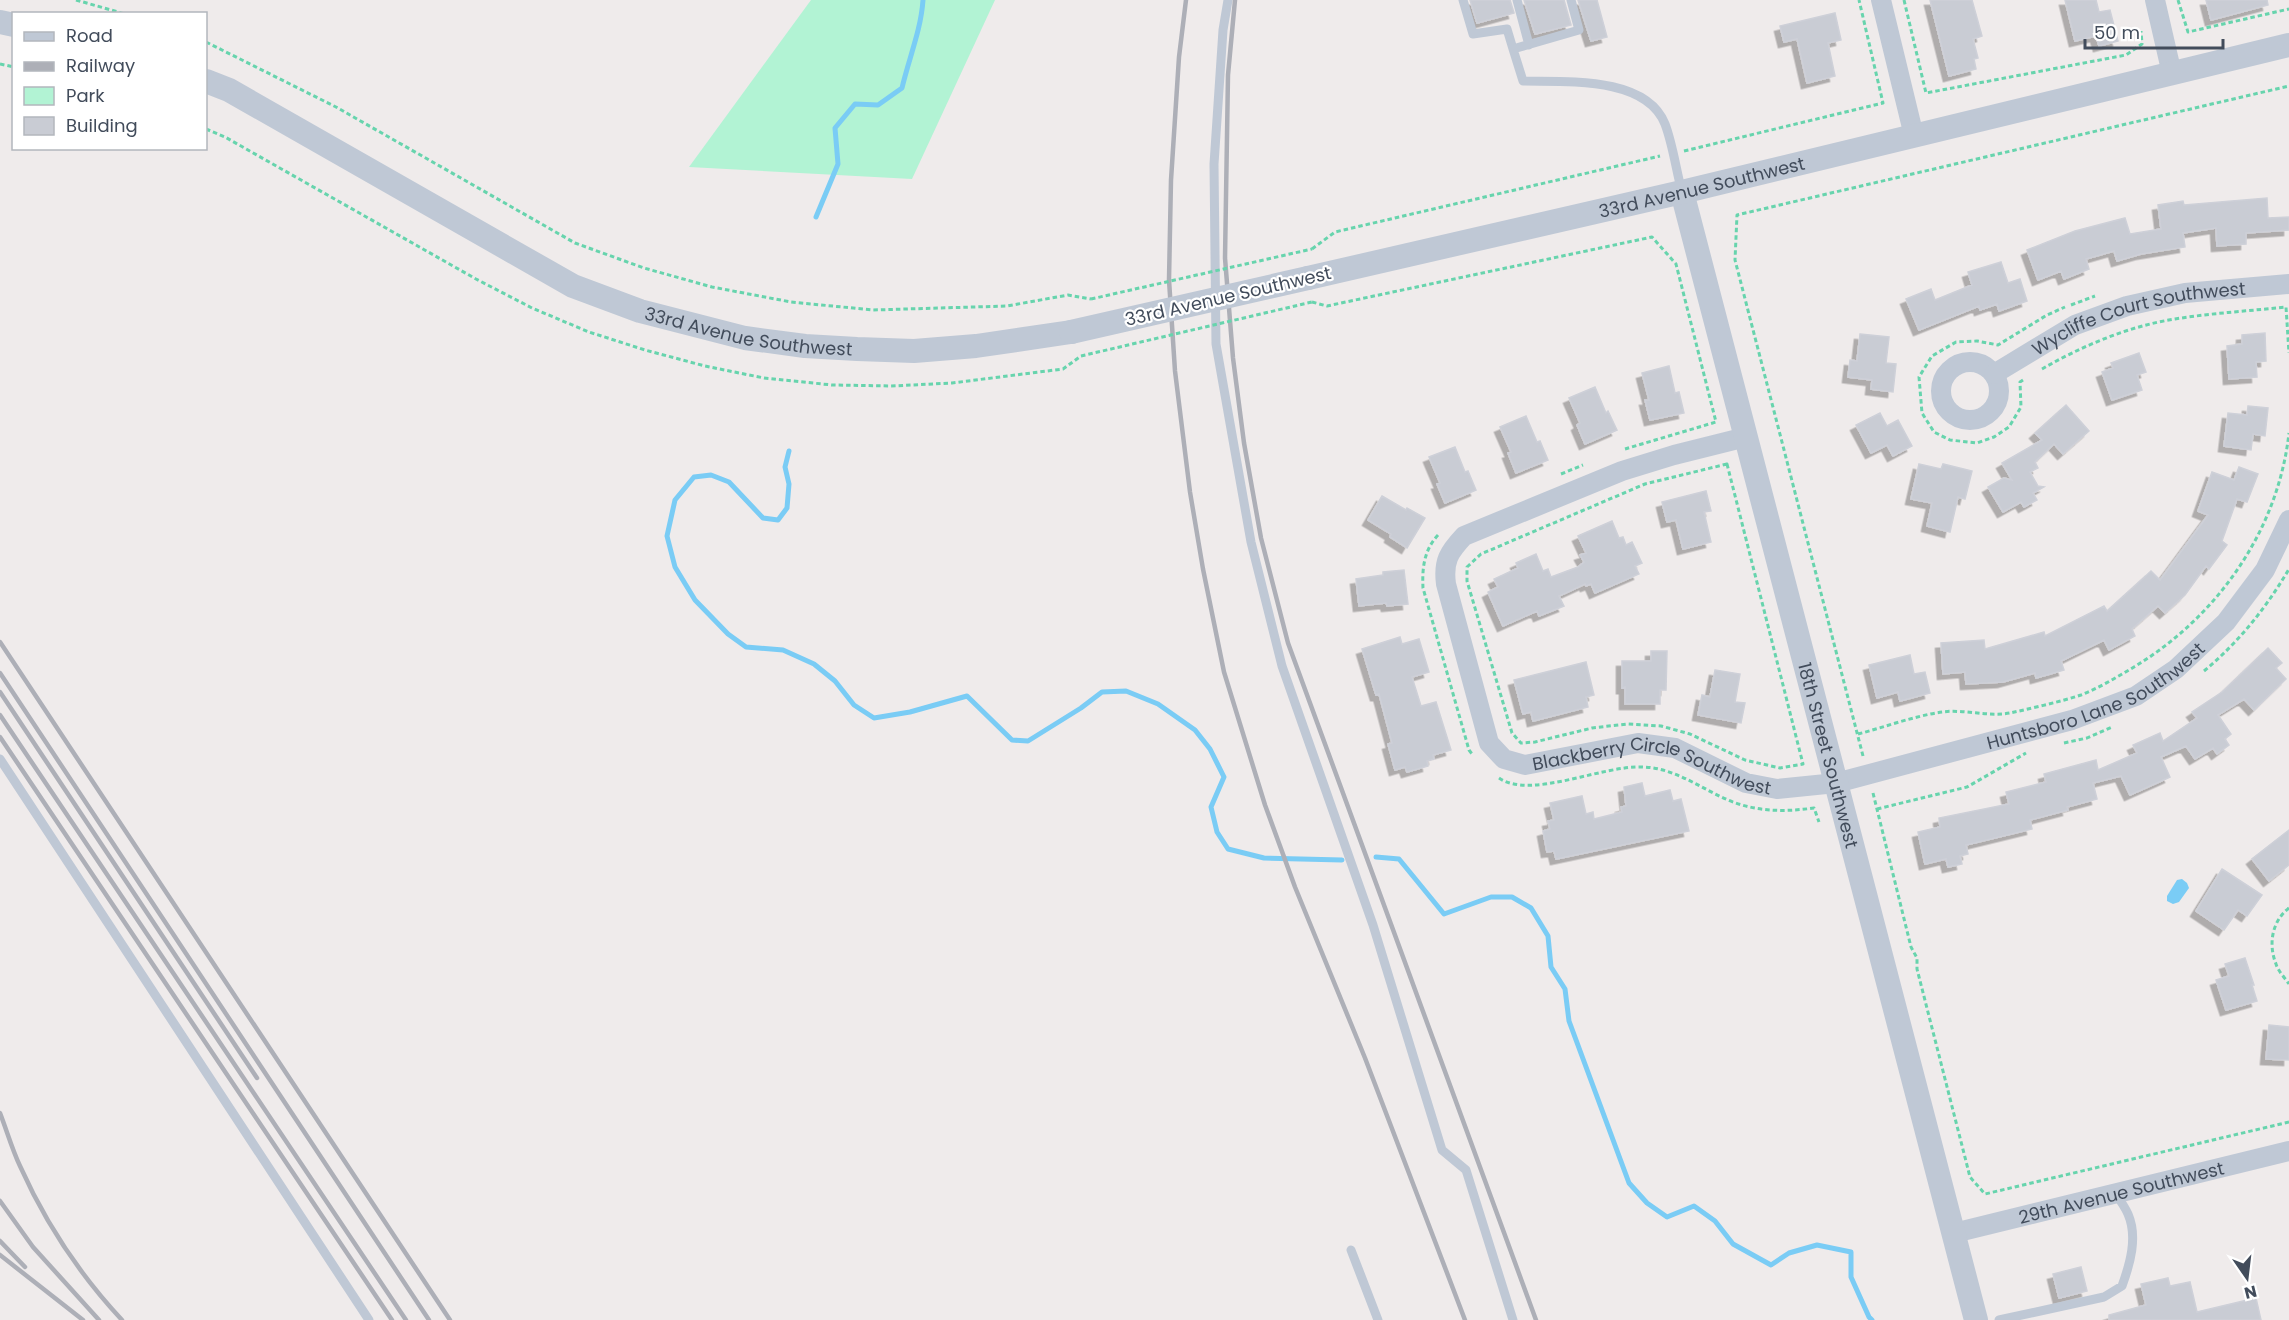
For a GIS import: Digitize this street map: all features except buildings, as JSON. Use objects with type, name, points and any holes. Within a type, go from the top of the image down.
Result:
[{"type":"street","points":[[1881,0],[1914,136]]},
{"type":"street","points":[[2155,0],[2172,74]]},
{"type":"street","name":"33rd Avenue Southwest","points":[[207,81],[229,90],[573,286],[640,311],[745,338],[857,349],[914,351],[966,347],[1071,332],[1682,192],[2289,45]]},
{"type":"street","name":"18th Street Southwest","points":[[1682,192],[1976,1320]]},
{"type":"street","name":"Wycliffe Court Southwest","points":[[1994,374],[2075,325],[2127,306],[2184,293],[2289,284]]},
{"type":"street","name":"Blackberry Circle Southwest","points":[[1746,437],[1622,471],[1464,536],[1451,550],[1444,568],[1446,584],[1489,743],[1504,759],[1525,765],[1638,743],[1675,748],[1746,783],[1778,789],[1836,783]]},
{"type":"street","name":"Huntsboro Lane Southwest","points":[[1836,783],[2072,720],[2136,696],[2176,669],[2226,622],[2265,570],[2289,520]]},
{"type":"street","name":"29th Avenue Southwest","points":[[1954,1233],[2289,1151]]},
{"type":"lane","points":[[1228,0],[1223,30],[1214,164],[1216,344],[1251,542],[1282,666],[1373,925],[1442,1150],[1466,1170],[1513,1320]]},
{"type":"lane","points":[[1463,0],[1473,34],[1507,29],[1523,81],[1596,82],[1646,99],[1664,123],[1682,192]]},
{"type":"lane","points":[[1517,0],[1528,45]]},
{"type":"lane","points":[[1513,49],[1579,30],[1571,0]]},
{"type":"lane","points":[[0,759],[369,1320]]},
{"type":"lane","points":[[1999,1320],[2104,1297],[2122,1286],[2132,1251],[2132,1225],[2128,1212],[2115,1193]]},
{"type":"lane","points":[[1351,1250],[1378,1320]]},
{"type":"path","points":[[76,0],[118,12]]},
{"type":"path","points":[[207,42],[336,107],[575,243],[644,268],[712,287],[791,303],[873,310],[1007,306],[1068,295],[1091,298],[1312,249],[1335,232],[1883,103],[1859,0]]},
{"type":"path","points":[[1904,0],[1926,93],[2126,55],[2142,44],[2139,21]]},
{"type":"path","points":[[2178,0],[2188,32],[2289,9]]},
{"type":"path","points":[[1864,758],[1735,260],[1737,215],[2289,86]]},
{"type":"path","points":[[1081,356],[1312,302]]},
{"type":"path","points":[[1858,734],[1942,712],[2008,713],[2082,694],[2113,680],[2160,651],[2196,621],[2230,581],[2259,532],[2283,476],[2289,433]]},
{"type":"path","points":[[1727,464],[1803,764],[1780,768],[1745,760],[1690,734],[1661,726],[1627,724],[1592,728],[1535,742],[1521,743],[1512,733],[1467,581],[1467,567],[1481,554],[1645,484],[1727,464]]},
{"type":"path","points":[[1871,786],[1911,947],[1917,958],[1917,969],[1970,1177],[1985,1194],[2289,1122]]},
{"type":"path","points":[[2289,908],[2276,923],[2271,945],[2276,965],[2289,984]]},
{"type":"green space","points":[[811,0],[995,0],[912,179],[689,167]]},
{"type":"water","points":[[2182,879],[2189,888],[2179,902],[2173,904],[2167,901],[2167,896],[2177,880]]},
{"type":"waterway","points":[[816,217],[838,164],[835,128],[855,104],[878,105],[902,88],[917,33],[923,0]]},
{"type":"waterway","points":[[789,451],[785,467],[789,484],[787,508],[778,520],[763,518],[729,482],[711,475],[694,477],[675,500],[667,536],[675,567],[695,600],[728,634],[746,647],[783,650],[814,664],[835,681],[854,705],[874,718],[910,712],[967,696],[1012,740],[1028,741],[1102,692],[1126,691],[1158,704],[1195,730],[1210,749],[1224,777],[1211,807],[1217,832],[1228,849],[1264,858],[1342,860]]},
{"type":"waterway","points":[[1376,857],[1399,859],[1444,914],[1491,897],[1512,897],[1531,908],[1548,936],[1551,967],[1565,989],[1569,1021],[1629,1183],[1647,1203],[1667,1217],[1694,1206],[1715,1221],[1733,1244],[1771,1265],[1789,1253],[1817,1245],[1851,1252],[1851,1277],[1872,1320]]},
{"type":"railway","points":[[1186,0],[1179,57],[1171,180],[1169,280],[1175,371],[1190,492],[1224,672],[1265,805],[1295,887],[1365,1058],[1465,1320]]},
{"type":"railway","points":[[1235,0],[1228,75],[1225,258],[1233,358],[1244,443],[1261,538],[1288,643],[1536,1320]]},
{"type":"railway","points":[[0,642],[450,1320]]},
{"type":"railway","points":[[0,673],[429,1320]]},
{"type":"railway","points":[[0,692],[257,1078]]},
{"type":"railway","points":[[0,715],[406,1320]]},
{"type":"railway","points":[[0,737],[392,1320]]},
{"type":"railway","points":[[0,1113],[20,1166],[52,1228],[78,1267],[122,1320]]},
{"type":"railway","points":[[0,1201],[33,1247],[99,1320]]},
{"type":"railway","points":[[0,1241],[25,1267]]},
{"type":"railway","points":[[0,1255],[83,1320]]}]
